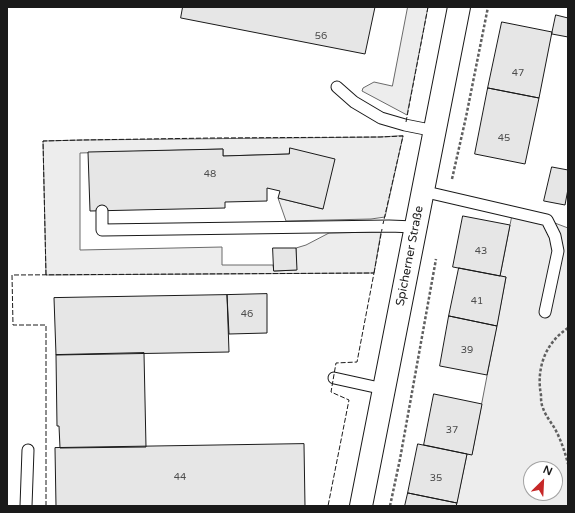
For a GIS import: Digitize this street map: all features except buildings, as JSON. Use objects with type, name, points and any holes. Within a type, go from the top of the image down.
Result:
[{"type":"street","name":"Spicherner Straße","points":[[361,506],[459,7]]},
{"type":"lane","points":[[337,87],[354,102],[381,118],[434,131]]},
{"type":"lane","points":[[422,191],[548,220],[556,236],[558,251],[545,312]]},
{"type":"lane","points":[[102,211],[102,230],[389,226],[416,227]]},
{"type":"lane","points":[[334,378],[384,389]]},
{"type":"lane","points":[[26,506],[28,450]]},
{"type":"path","points":[[448,197],[488,7]]},
{"type":"path","points":[[390,506],[437,253]]},
{"type":"path","points":[[568,324],[568,328],[549,346],[543,359],[539,386],[542,407],[556,431],[566,454],[568,464]]},
{"type":"shaded area","points":[[408,7],[428,7],[407,115],[362,91],[363,88],[374,82],[392,86]]},
{"type":"shaded area","points":[[403,136],[385,217],[371,219],[286,221],[278,198],[323,209],[290,149],[289,154],[223,156],[223,149],[80,153],[80,250],[222,247],[222,265],[273,265],[274,271],[296,270],[296,248],[306,245],[329,233],[381,232],[374,273],[46,275],[43,141]]},
{"type":"shaded area","points":[[513,212],[547,220],[568,228],[568,506],[456,506],[467,454],[472,454],[506,277],[500,276]]},
{"type":"fence","points":[[406,122],[428,7]]},
{"type":"fence","points":[[46,275],[43,141],[403,136],[383,224]]},
{"type":"fence","points":[[374,273],[382,229]]},
{"type":"fence","points":[[46,506],[46,325],[13,325],[12,275],[374,273],[357,362],[336,363],[331,392],[349,400],[328,506]]}]
